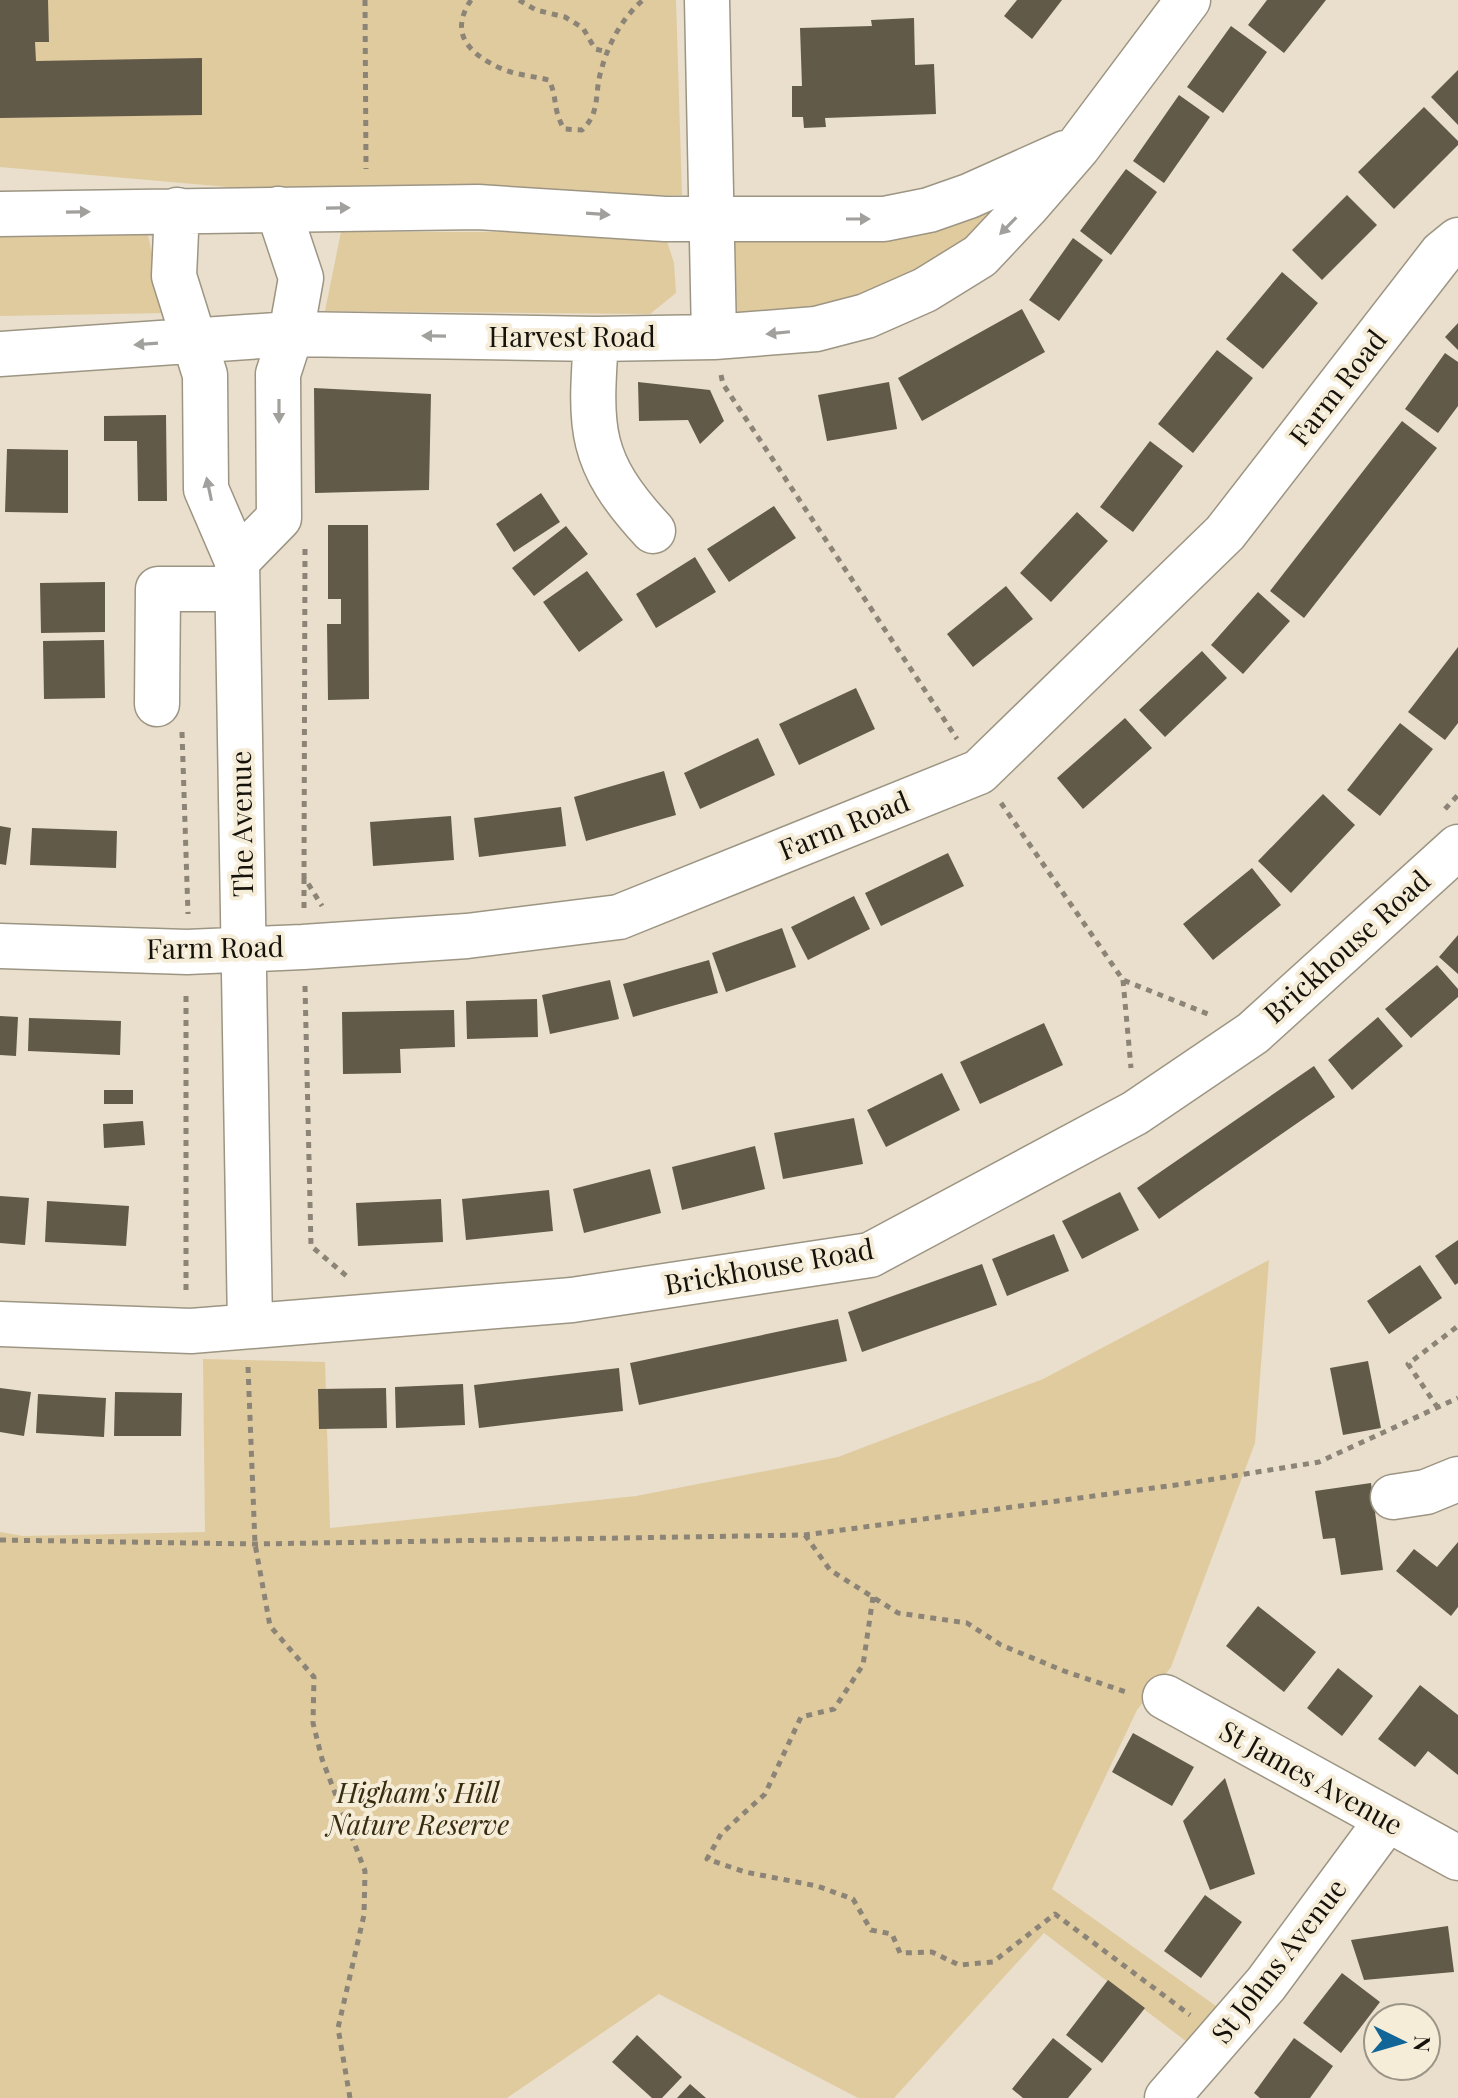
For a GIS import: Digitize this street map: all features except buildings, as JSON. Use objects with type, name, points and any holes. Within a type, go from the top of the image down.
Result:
[{"type":"street","points":[[707,0],[714,337]]},
{"type":"street","name":"Harvest Road","points":[[0,354],[291,334],[596,339],[714,337],[816,329],[866,316],[925,290],[980,256],[1078,147],[1188,0]]},
{"type":"street","name":"Harvest Road","points":[[0,214],[478,207],[665,219],[884,219],[929,210],[969,196],[1078,147]]},
{"type":"street","points":[[157,704],[158,589],[237,575],[279,518],[278,374],[291,334],[301,278],[278,209]]},
{"type":"street","name":"The Avenue","points":[[177,210],[174,276],[205,375],[206,489],[237,575],[250,1326]]},
{"type":"street","name":"Farm Road","points":[[0,946],[187,952],[467,936],[619,917],[968,754],[1225,533],[1442,253],[1458,240]]},
{"type":"street","points":[[596,339],[593,429],[605,467],[627,503],[653,531]]},
{"type":"street","name":"Brickhouse Road","points":[[0,1324],[191,1331],[572,1300],[870,1255],[1135,1113],[1253,1033],[1448,832]]},
{"type":"street","points":[[1393,1497],[1426,1492],[1458,1479]]},
{"type":"street","name":"St James Avenue","points":[[1165,1697],[1458,1858]]},
{"type":"street","name":"St Johns Avenue","points":[[1167,2098],[1266,1984],[1387,1820]]},
{"type":"path","points":[[365,0],[366,182]]},
{"type":"path","points":[[471,0],[462,14],[460,30],[469,47],[499,68],[549,80],[554,94],[554,112],[564,129],[582,130],[593,119],[600,72],[608,52],[623,22],[643,0]]},
{"type":"path","points":[[519,0],[536,10],[565,17],[583,28],[595,49],[608,52]]},
{"type":"path","points":[[714,337],[723,384],[968,754],[1123,980],[1135,1113]]},
{"type":"path","points":[[279,518],[305,545],[304,877],[325,912]]},
{"type":"path","points":[[968,728],[968,754]]},
{"type":"path","points":[[942,744],[968,754]]},
{"type":"path","points":[[1448,832],[1458,795]]},
{"type":"path","points":[[187,952],[186,1290],[191,1331]]},
{"type":"path","points":[[304,973],[311,1246],[352,1281]]},
{"type":"path","points":[[1123,980],[1253,1033]]},
{"type":"path","points":[[250,1326],[247,1351],[255,1544],[270,1626],[314,1677],[313,1723],[322,1759],[365,1871],[364,1915],[338,2028],[350,2098]]},
{"type":"path","points":[[1438,1408],[1408,1364],[1458,1326]]},
{"type":"path","points":[[0,1540],[255,1544],[805,1535],[1183,1484],[1319,1462],[1458,1398]]},
{"type":"path","points":[[805,1535],[830,1570],[898,1613],[967,1623],[1001,1645],[1064,1671],[1146,1699],[1165,1697]]},
{"type":"path","points":[[873,1597],[863,1665],[834,1709],[801,1717],[765,1794],[721,1834],[707,1859],[745,1872],[817,1886],[853,1899],[871,1930],[892,1934],[900,1953],[932,1952],[959,1965],[993,1962],[1055,1914],[1220,2037]]},
{"type":"green space","points":[[0,0],[676,0],[682,195],[363,199],[0,167]]},
{"type":"green space","points":[[970,204],[1012,211],[862,311],[725,325],[724,229]]},
{"type":"green space","points":[[147,231],[165,313],[0,316],[0,237]]},
{"type":"green space","points":[[341,232],[664,232],[674,263],[676,293],[650,314],[325,311]]},
{"type":"green space","name":"Higham's Hill Nature Reserve","points":[[1269,1260],[1255,1443],[1171,1667],[1137,1710],[1052,1889],[1216,2006],[1191,2045],[1044,1933],[894,2098],[858,2098],[659,1994],[507,2098],[0,2098],[0,1532],[23,1536],[205,1532],[203,1359],[325,1362],[330,1528],[636,1496],[838,1457],[1043,1379]]}]
